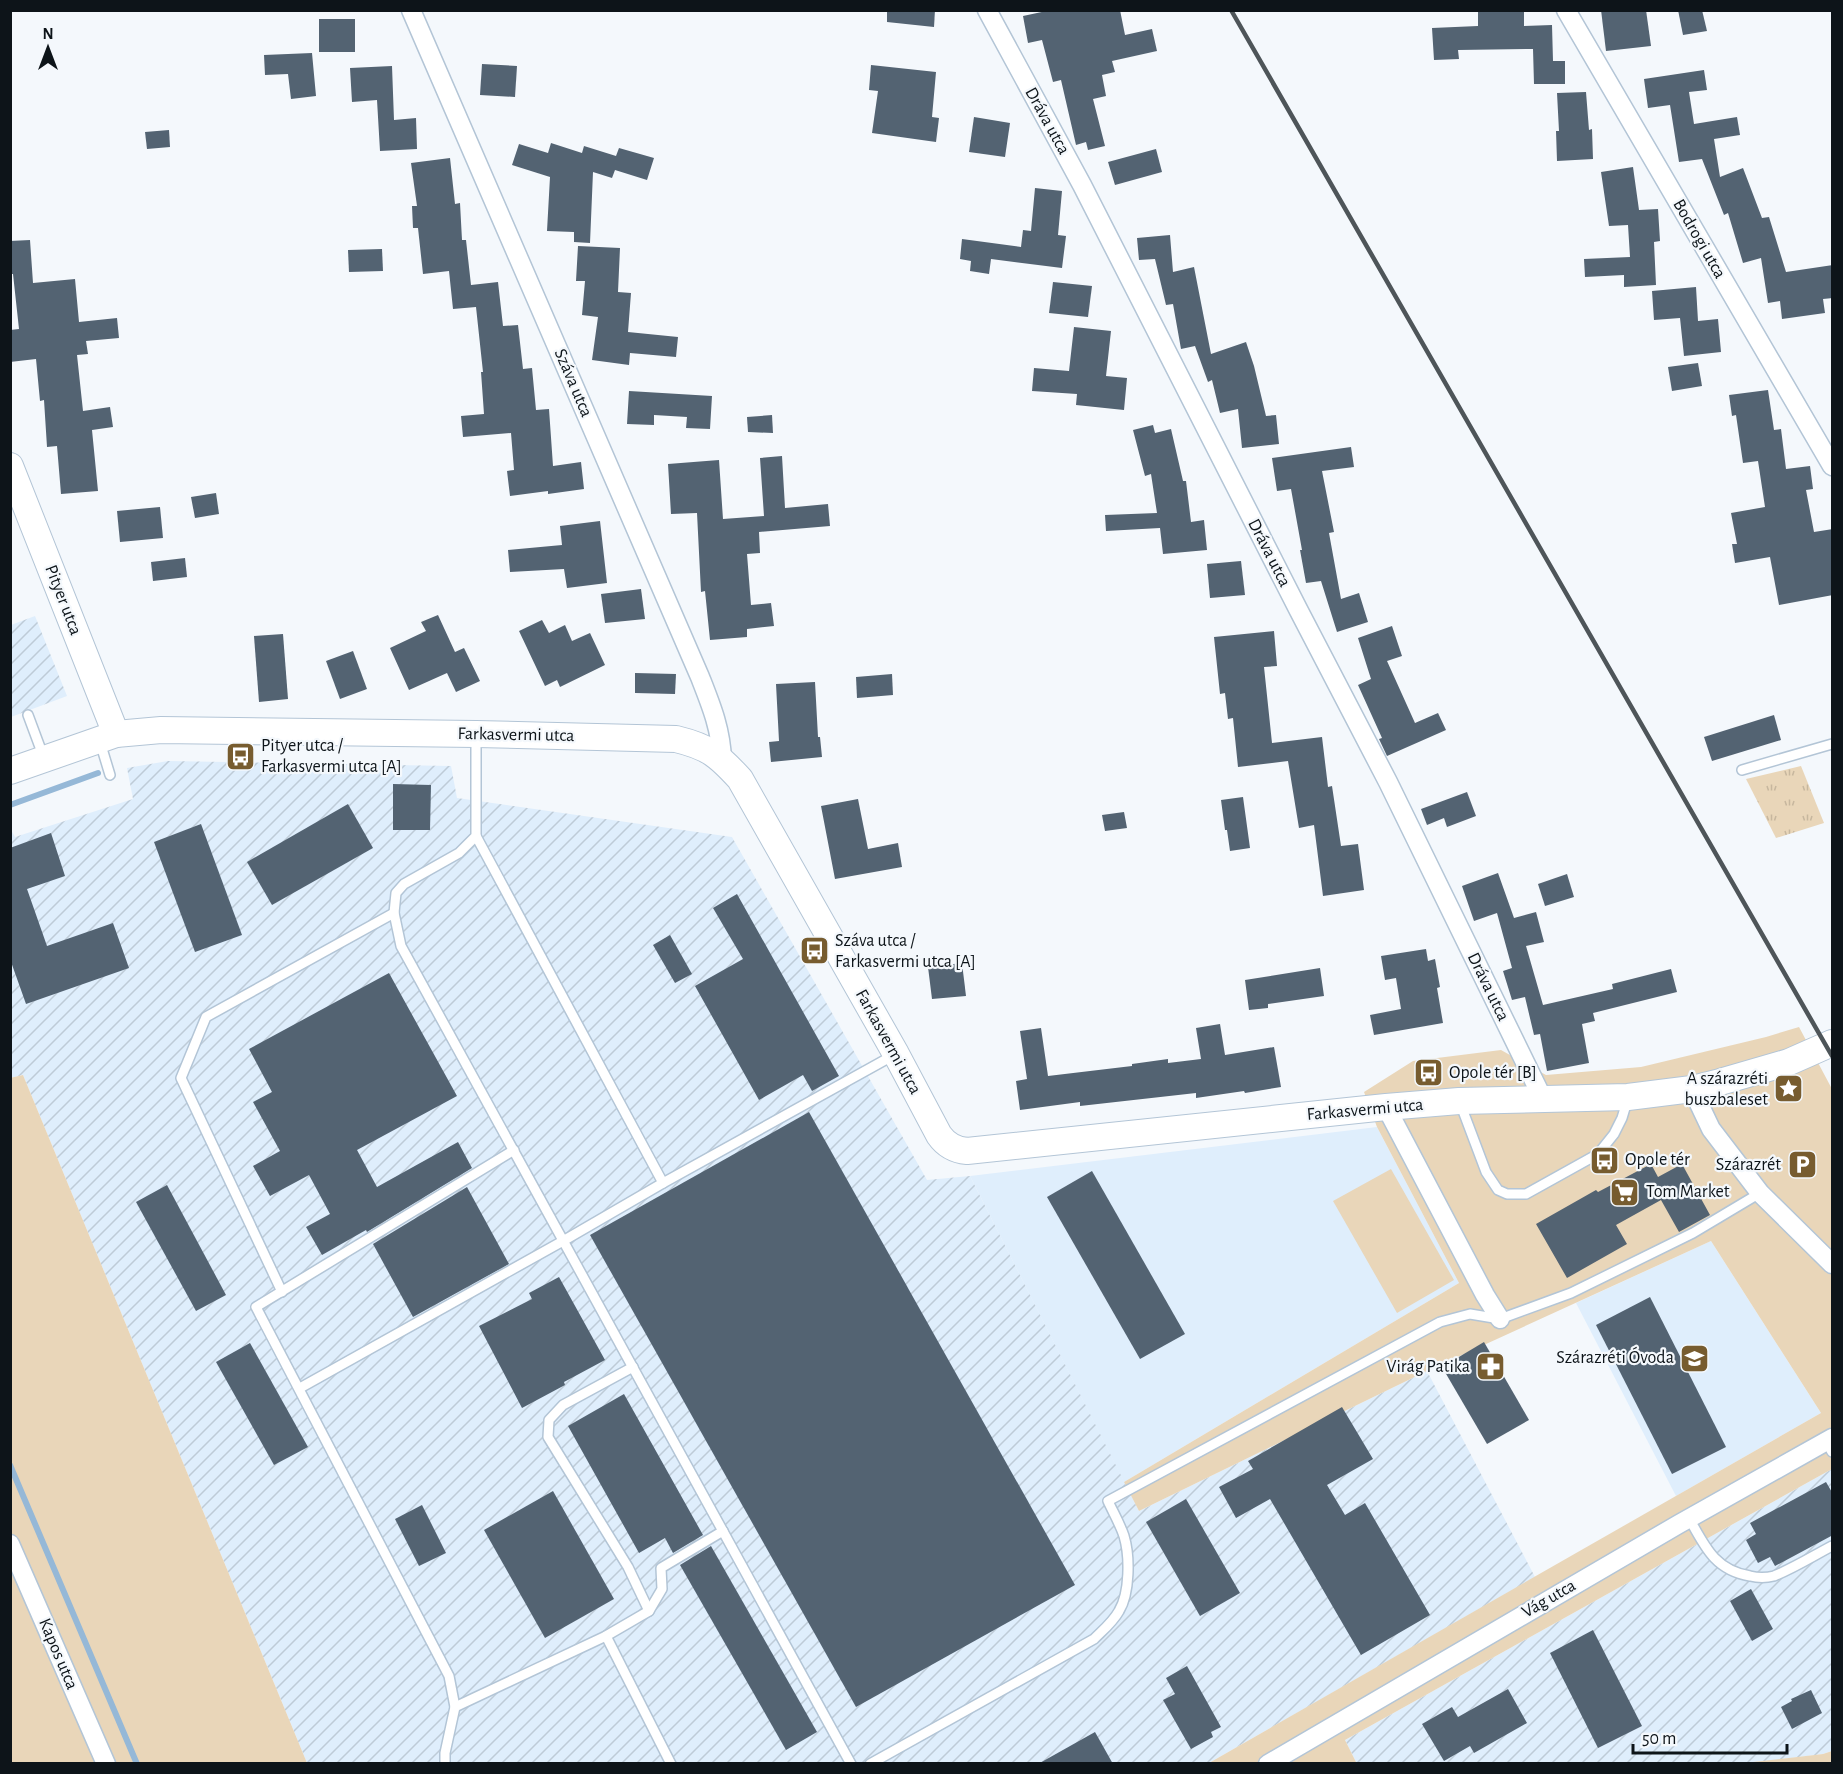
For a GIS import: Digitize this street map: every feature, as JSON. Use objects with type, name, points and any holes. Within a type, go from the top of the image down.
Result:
[{"type":"street","name":"Száva utca","points":[[411,10],[700,677],[717,718],[722,744],[722,760]]},
{"type":"street","name":"Dráva utca","points":[[987,10],[1082,185],[1388,782],[1543,1099]]},
{"type":"street","name":"Bodrogi utca","points":[[1566,10],[1833,466]]},
{"type":"street","name":"Pityer utca","points":[[10,466],[107,737]]},
{"type":"street","name":"Farkasvermi utca","points":[[10,771],[107,737],[161,730],[676,739],[702,746],[722,760],[740,779],[896,1054],[939,1136],[958,1150],[967,1151],[1460,1101],[1628,1097],[1692,1089],[1750,1075],[1790,1062],[1833,1043]]},
{"type":"street","points":[[1692,1089],[1711,1129],[1760,1193],[1833,1264]]},
{"type":"street","points":[[1386,1107],[1485,1295],[1500,1319]]},
{"type":"street","name":"Vág utca","points":[[1268,1764],[1689,1518],[1830,1444]]},
{"type":"street","name":"Kapos utca","points":[[10,1544],[106,1764]]},
{"type":"lane","points":[[28,715],[44,759]]},
{"type":"lane","points":[[476,734],[476,836],[663,1183]]},
{"type":"lane","points":[[107,737],[110,775]]},
{"type":"lane","points":[[1742,770],[1833,744]]},
{"type":"lane","points":[[476,836],[459,853],[404,884],[396,893],[394,913],[401,946],[851,1764]]},
{"type":"lane","points":[[282,1292],[181,1078],[206,1017],[394,913]]},
{"type":"lane","points":[[300,1388],[896,1054]]},
{"type":"lane","points":[[1460,1101],[1486,1172],[1498,1190],[1507,1194],[1526,1194],[1598,1154],[1614,1134],[1622,1118],[1628,1097]]},
{"type":"lane","points":[[446,1764],[445,1753],[455,1707],[449,1676],[256,1307],[514,1150]]},
{"type":"lane","points":[[870,1764],[1094,1639],[1109,1624],[1119,1611],[1126,1594],[1127,1577],[1124,1537],[1108,1501],[1440,1322],[1470,1314],[1500,1319],[1571,1293],[1693,1233],[1760,1193]]},
{"type":"lane","points":[[633,1367],[563,1405],[549,1420],[548,1437],[627,1567],[649,1611]]},
{"type":"lane","points":[[1689,1518],[1704,1546],[1716,1561],[1724,1568],[1740,1575],[1758,1578],[1771,1577],[1833,1546]]},
{"type":"lane","points":[[455,1707],[606,1636],[649,1611],[662,1589],[661,1568],[723,1531]]},
{"type":"lane","points":[[606,1636],[671,1764]]},
{"type":"shaded area","points":[[35,616],[67,696],[11,717],[11,625]]},
{"type":"shaded area","points":[[168,761],[451,766],[457,798],[732,837],[927,1180],[970,1176],[1139,1511],[1427,1371],[1535,1577],[1209,1763],[307,1763],[23,1075],[11,1078],[10,828],[15,837],[133,799],[127,768]]},
{"type":"shaded area","points":[[1377,1127],[1459,1283],[1124,1482],[970,1176]]},
{"type":"shaded area","name":"Szárazréti Óvoda","points":[[1711,1241],[1821,1413],[1676,1496],[1576,1303]]},
{"type":"shaded area","points":[[1832,1469],[1832,1751],[1744,1764],[1357,1764],[1345,1740]]},
{"type":"green space","points":[[1801,766],[1824,823],[1776,838],[1746,779]]},
{"type":"green space","points":[[1799,1027],[1832,1089],[1832,1469],[1345,1740],[1357,1764],[1209,1763],[1821,1413],[1711,1241],[1427,1371],[1139,1511],[1124,1482],[1459,1283],[1377,1127],[1364,1092],[1413,1061],[1501,1050],[1546,1075],[1641,1067]]},
{"type":"green space","points":[[23,1075],[307,1763],[11,1764],[10,1078]]},
{"type":"green space","points":[[1391,1169],[1454,1280],[1397,1313],[1333,1201]]},
{"type":"green space","points":[[1832,1751],[1832,1763],[1744,1763],[1823,1754]]},
{"type":"building","points":[[887,10],[935,10],[934,27],[887,22]]},
{"type":"building","points":[[1051,10],[1120,10],[1125,35],[1152,29],[1157,51],[1112,61],[1115,72],[1102,75],[1106,96],[1093,99],[1105,146],[1088,150],[1086,142],[1076,145],[1061,80],[1053,82],[1042,40],[1028,43],[1023,16]]},
{"type":"building","points":[[1478,10],[1524,10],[1524,26],[1552,25],[1553,61],[1565,61],[1565,84],[1534,84],[1533,49],[1458,50],[1459,59],[1434,60],[1432,28],[1478,26]]},
{"type":"building","points":[[1601,10],[1646,10],[1651,46],[1606,51]]},
{"type":"building","points":[[1678,10],[1702,10],[1707,31],[1683,35]]},
{"type":"building","points":[[319,19],[355,19],[355,52],[319,52]]},
{"type":"building","points":[[312,53],[316,96],[291,99],[288,74],[265,75],[264,55]]},
{"type":"building","points":[[482,64],[517,66],[515,97],[480,95]]},
{"type":"building","points":[[871,65],[936,72],[932,117],[939,118],[936,142],[872,133],[878,91],[869,90]]},
{"type":"building","points":[[392,66],[394,120],[416,118],[417,149],[380,151],[377,100],[352,102],[350,68]]},
{"type":"building","points":[[1704,70],[1707,90],[1689,92],[1694,124],[1737,117],[1740,135],[1714,139],[1720,177],[1743,168],[1762,218],[1769,217],[1786,272],[1833,265],[1833,298],[1823,299],[1825,313],[1782,319],[1780,301],[1768,303],[1761,258],[1743,263],[1728,213],[1724,215],[1702,159],[1679,162],[1670,105],[1648,108],[1644,79]]},
{"type":"building","points":[[1586,92],[1589,130],[1592,129],[1593,159],[1557,161],[1556,131],[1559,131],[1557,93]]},
{"type":"building","points":[[974,117],[1010,123],[1005,157],[969,152]]},
{"type":"building","points":[[169,130],[170,147],[147,149],[145,132]]},
{"type":"building","points":[[551,143],[582,153],[584,146],[616,156],[619,148],[654,158],[647,180],[615,170],[612,178],[593,172],[590,243],[574,242],[574,232],[547,231],[550,177],[512,165],[519,144],[548,153]]},
{"type":"building","points":[[1156,149],[1162,172],[1115,185],[1108,162]]},
{"type":"building","points":[[450,158],[455,204],[460,203],[462,240],[466,240],[471,285],[498,282],[503,326],[518,325],[523,369],[532,368],[536,410],[549,409],[553,466],[581,462],[584,489],[510,496],[507,471],[514,470],[511,433],[463,437],[461,416],[484,414],[481,372],[483,372],[476,307],[453,309],[449,271],[423,274],[418,228],[413,228],[412,206],[417,206],[411,163]]},
{"type":"building","points":[[1633,167],[1639,210],[1658,209],[1660,241],[1654,242],[1656,285],[1624,287],[1624,275],[1585,277],[1584,259],[1630,257],[1628,225],[1609,226],[1601,172]]},
{"type":"building","points":[[1035,188],[1062,191],[1058,235],[1066,236],[1062,268],[991,259],[989,274],[970,271],[971,261],[960,259],[962,239],[1021,247],[1023,230],[1031,231]]},
{"type":"building","points":[[1170,235],[1173,272],[1194,267],[1211,354],[1246,342],[1266,416],[1276,415],[1279,444],[1242,448],[1238,409],[1220,413],[1212,380],[1208,382],[1195,346],[1181,349],[1173,304],[1166,305],[1155,259],[1139,260],[1137,238]]},
{"type":"building","points":[[30,240],[33,283],[75,279],[79,322],[117,318],[119,338],[86,341],[88,354],[77,355],[83,411],[110,407],[113,427],[92,430],[98,491],[61,494],[57,446],[47,447],[44,400],[40,401],[36,359],[10,362],[10,330],[19,329],[13,274],[10,274],[10,241]]},
{"type":"building","points":[[578,246],[620,248],[618,292],[631,293],[628,332],[678,337],[676,357],[630,353],[629,365],[592,360],[598,317],[582,315],[585,281],[576,281]]},
{"type":"building","points":[[382,249],[383,271],[349,272],[348,250]]},
{"type":"building","points":[[1053,282],[1092,286],[1088,317],[1049,313]]},
{"type":"building","points":[[1696,287],[1698,321],[1718,319],[1721,352],[1684,356],[1680,318],[1654,320],[1652,291]]},
{"type":"building","points":[[1074,327],[1111,331],[1106,376],[1127,378],[1124,410],[1076,405],[1077,394],[1032,391],[1034,368],[1069,371]]},
{"type":"building","points":[[1698,363],[1702,386],[1672,391],[1668,367]]},
{"type":"building","points":[[1768,390],[1774,430],[1781,429],[1786,469],[1810,466],[1813,489],[1806,490],[1814,532],[1833,529],[1833,595],[1779,605],[1770,557],[1735,563],[1732,544],[1737,544],[1731,513],[1765,507],[1758,461],[1743,463],[1736,415],[1732,416],[1729,395]]},
{"type":"building","points":[[629,391],[712,396],[710,429],[686,428],[687,417],[654,415],[654,425],[627,424]]},
{"type":"building","points":[[772,415],[773,433],[748,432],[747,417]]},
{"type":"building","points":[[1153,425],[1155,433],[1171,429],[1183,481],[1186,481],[1191,522],[1204,520],[1207,550],[1163,554],[1160,528],[1106,531],[1105,515],[1157,513],[1151,474],[1145,476],[1133,430]]},
{"type":"building","points":[[1351,447],[1354,467],[1322,471],[1334,532],[1329,533],[1341,599],[1359,593],[1368,622],[1337,632],[1321,581],[1306,583],[1291,489],[1277,491],[1272,458]]},
{"type":"building","points":[[782,456],[785,508],[828,504],[830,526],[759,532],[760,553],[747,554],[751,605],[771,603],[774,626],[747,629],[747,637],[710,640],[705,591],[701,592],[697,513],[671,514],[668,464],[719,460],[723,519],[764,516],[760,458]]},
{"type":"building","points":[[216,493],[219,514],[195,518],[191,497]]},
{"type":"building","points":[[160,507],[163,538],[120,542],[117,511]]},
{"type":"building","points":[[600,521],[607,583],[567,588],[564,569],[510,572],[508,550],[562,545],[560,526]]},
{"type":"building","points":[[185,558],[187,577],[153,581],[151,562]]},
{"type":"building","points":[[1241,561],[1245,595],[1210,598],[1207,564]]},
{"type":"building","points":[[641,589],[645,619],[605,623],[601,594]]},
{"type":"building","points":[[438,615],[455,652],[464,648],[480,681],[456,692],[447,673],[409,690],[390,648],[426,631],[421,622]]},
{"type":"building","points":[[542,620],[549,633],[565,625],[572,641],[590,633],[605,665],[560,687],[557,680],[545,686],[519,631]]},
{"type":"building","points":[[1392,626],[1402,656],[1387,661],[1415,723],[1438,713],[1446,730],[1387,756],[1379,739],[1382,738],[1358,685],[1371,679],[1358,638]]},
{"type":"building","points":[[1274,631],[1277,666],[1264,667],[1272,743],[1322,737],[1328,787],[1332,786],[1341,846],[1358,844],[1364,890],[1323,896],[1314,825],[1299,828],[1288,761],[1238,767],[1233,718],[1228,719],[1225,693],[1220,694],[1214,637]]},
{"type":"building","points":[[283,634],[288,699],[259,702],[254,636]]},
{"type":"building","points":[[353,651],[367,689],[340,699],[326,661]]},
{"type":"building","points":[[635,673],[676,674],[675,694],[635,693]]},
{"type":"building","points":[[892,674],[893,695],[857,698],[856,677]]},
{"type":"building","points":[[815,682],[818,737],[820,737],[822,757],[771,762],[769,742],[779,741],[776,684]]},
{"type":"building","points":[[1774,715],[1781,740],[1712,761],[1704,737]]},
{"type":"building","points":[[393,784],[431,785],[430,830],[393,830]]},
{"type":"building","points":[[1467,792],[1476,816],[1447,827],[1444,818],[1427,825],[1421,809]]},
{"type":"building","points":[[1243,797],[1250,848],[1230,851],[1221,800]]},
{"type":"building","points":[[858,799],[868,849],[898,843],[902,867],[835,879],[821,806]]},
{"type":"building","points":[[348,804],[373,848],[272,905],[247,862]]},
{"type":"building","points":[[1124,812],[1127,828],[1105,831],[1102,815]]},
{"type":"building","points":[[201,824],[242,935],[195,952],[154,842]]},
{"type":"building","points":[[51,833],[65,876],[27,889],[47,946],[113,923],[129,968],[26,1004],[10,959],[10,848]]},
{"type":"building","points":[[1498,873],[1514,918],[1536,912],[1544,942],[1526,946],[1543,1005],[1613,989],[1612,984],[1671,969],[1677,992],[1593,1013],[1595,1021],[1582,1024],[1589,1063],[1547,1071],[1540,1034],[1534,1035],[1525,997],[1512,1000],[1503,971],[1512,968],[1497,913],[1474,921],[1462,886]]},
{"type":"building","points":[[1567,874],[1574,897],[1545,906],[1538,884]]},
{"type":"building","points":[[737,894],[839,1076],[812,1091],[803,1075],[759,1100],[695,986],[743,959],[713,908]]},
{"type":"building","points":[[670,935],[692,974],[675,983],[653,945]]},
{"type":"building","points":[[1426,949],[1428,961],[1435,959],[1443,1023],[1374,1035],[1370,1015],[1401,1009],[1396,978],[1385,980],[1381,956]]},
{"type":"building","points":[[962,963],[966,996],[932,999],[928,967]]},
{"type":"building","points":[[1320,968],[1324,996],[1268,1004],[1268,1008],[1249,1010],[1245,980]]},
{"type":"building","points":[[389,973],[457,1096],[357,1150],[377,1187],[458,1142],[472,1168],[367,1232],[366,1230],[322,1255],[306,1227],[330,1214],[309,1175],[270,1196],[253,1166],[280,1151],[253,1102],[272,1092],[249,1049]]},
{"type":"building","points":[[1220,1024],[1225,1055],[1274,1047],[1281,1087],[1196,1098],[1196,1093],[1080,1106],[1080,1102],[1020,1110],[1016,1081],[1027,1079],[1020,1031],[1041,1028],[1048,1076],[1132,1066],[1132,1064],[1168,1059],[1168,1063],[1201,1059],[1196,1028]]},
{"type":"building","points":[[809,1112],[1075,1585],[856,1707],[590,1235]]},
{"type":"building","points":[[1651,1164],[1658,1177],[1682,1164],[1710,1215],[1679,1232],[1661,1200],[1616,1225],[1627,1244],[1567,1278],[1536,1224],[1596,1190],[1598,1192]]},
{"type":"building","points":[[1092,1171],[1185,1334],[1140,1359],[1047,1197]]},
{"type":"building","points":[[167,1185],[226,1295],[196,1311],[136,1202]]},
{"type":"building","points":[[467,1187],[509,1264],[413,1317],[373,1244]]},
{"type":"building","points":[[559,1277],[605,1360],[522,1408],[479,1326],[532,1299],[529,1293]]},
{"type":"building","points":[[1650,1297],[1726,1447],[1672,1474],[1596,1325]]},
{"type":"building","points":[[1484,1342],[1529,1420],[1487,1444],[1442,1367]]},
{"type":"building","points":[[250,1343],[308,1447],[274,1465],[216,1362]]},
{"type":"building","points":[[624,1394],[703,1535],[673,1553],[665,1538],[639,1553],[568,1426]]},
{"type":"building","points":[[1342,1407],[1373,1459],[1327,1485],[1345,1515],[1365,1503],[1430,1615],[1361,1655],[1270,1499],[1236,1518],[1219,1487],[1253,1469],[1248,1461]]},
{"type":"building","points":[[1826,1482],[1833,1494],[1833,1535],[1775,1566],[1770,1557],[1758,1563],[1746,1540],[1756,1534],[1750,1523]]},
{"type":"building","points":[[553,1491],[614,1599],[545,1638],[484,1530]]},
{"type":"building","points":[[1186,1499],[1240,1593],[1200,1616],[1146,1522]]},
{"type":"building","points":[[422,1505],[446,1553],[419,1566],[395,1519]]},
{"type":"building","points":[[711,1546],[817,1732],[786,1750],[680,1565]]},
{"type":"building","points":[[1751,1589],[1773,1629],[1752,1641],[1730,1601]]},
{"type":"building","points":[[1593,1630],[1642,1726],[1598,1748],[1550,1653]]},
{"type":"building","points":[[1187,1666],[1221,1727],[1211,1732],[1213,1737],[1191,1749],[1163,1700],[1175,1694],[1166,1678]]},
{"type":"building","points":[[1508,1689],[1527,1723],[1474,1753],[1470,1746],[1444,1761],[1422,1724],[1452,1707],[1458,1717]]},
{"type":"building","points":[[1811,1690],[1822,1713],[1792,1729],[1781,1707],[1792,1701],[1791,1699]]},
{"type":"building","points":[[1095,1732],[1113,1764],[1038,1764]]},
{"type":"waterway","points":[[10,805],[98,773]]},
{"type":"waterway","points":[[10,1465],[137,1764]]},
{"type":"railway","points":[[1231,10],[1832,1056]]},
{"type":"place","name":"Pityer utca / Farkasvermi utca [A]","points":[[240,756]]},
{"type":"place","name":"Száva utca / Farkasvermi utca [A]","points":[[814,951]]},
{"type":"place","name":"Opole tér [B]","points":[[1428,1073]]},
{"type":"place","name":"A szárazréti buszbaleset","points":[[1789,1089]]},
{"type":"place","name":"Opole tér","points":[[1604,1160]]},
{"type":"place","name":"Szárazrét","points":[[1802,1165]]},
{"type":"place","name":"Tom Market","points":[[1625,1192]]},
{"type":"place","name":"Szárazréti Óvoda","points":[[1695,1358]]},
{"type":"place","name":"Virág Patika","points":[[1491,1367]]}]
